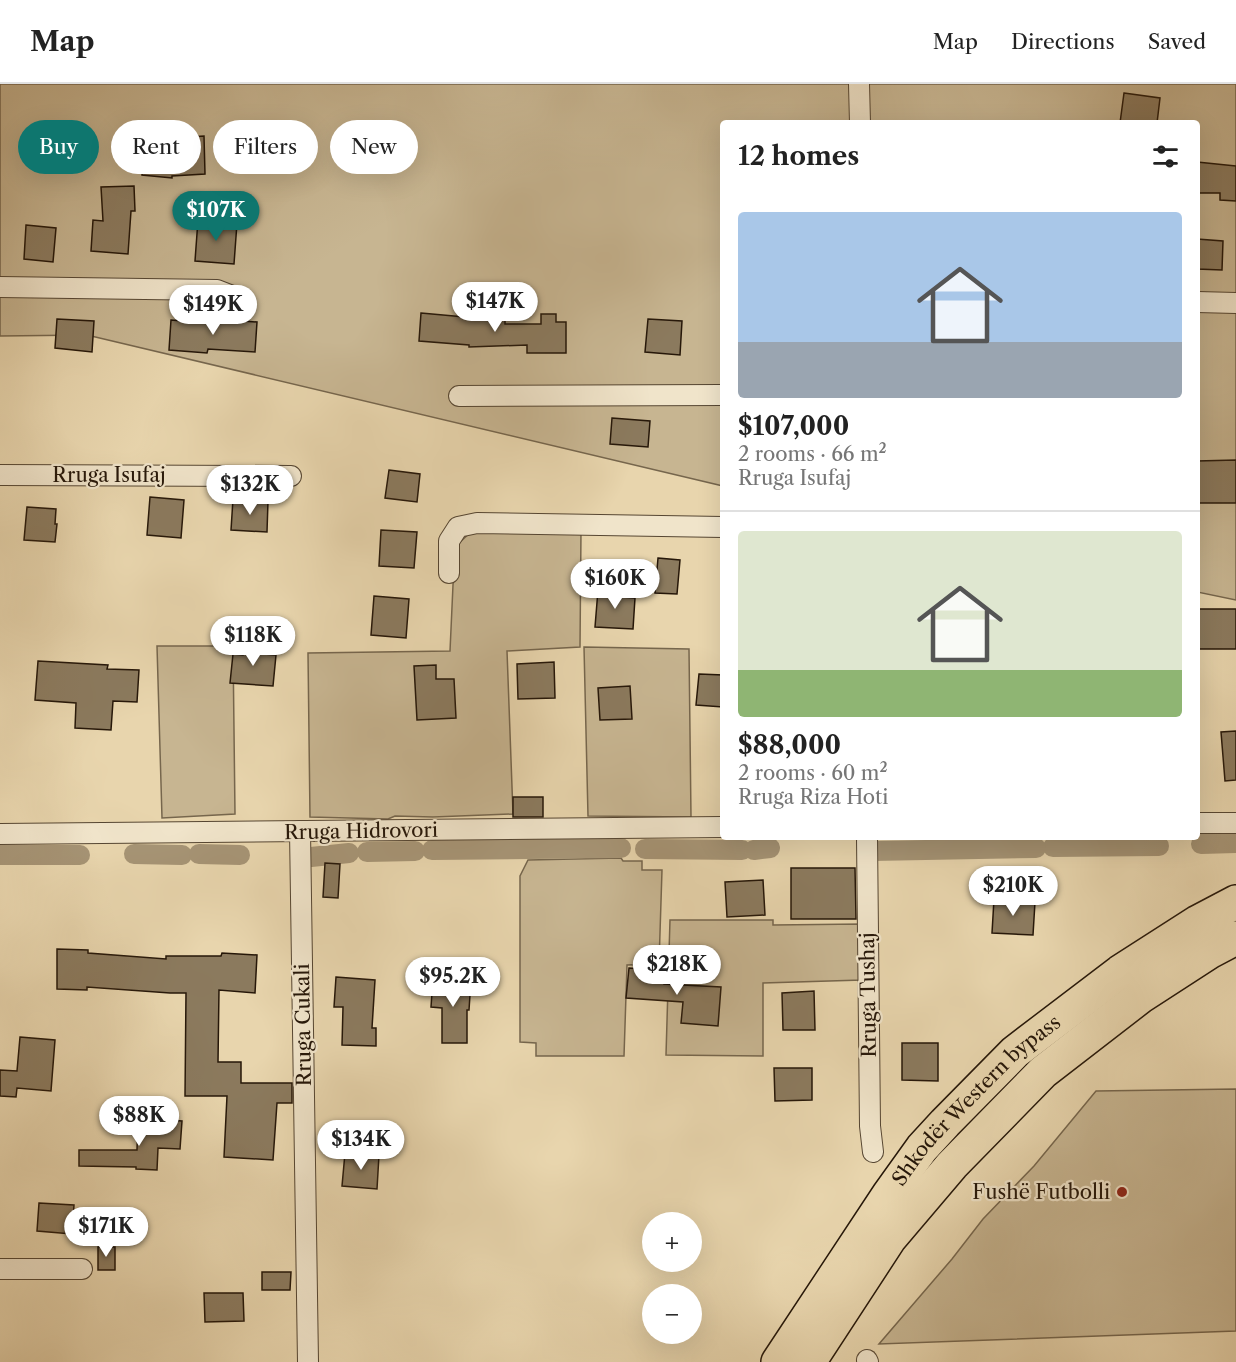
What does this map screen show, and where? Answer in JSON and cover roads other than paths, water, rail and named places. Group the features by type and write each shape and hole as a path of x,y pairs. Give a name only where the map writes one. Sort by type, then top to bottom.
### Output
{"highway":[{"name":"Shkodër Western bypass","path":"778,1362 853,1247 922,1148 1015,1052 1120,972 1198,922 1236,902"},
{"name":"Shkodër Western bypass","path":"809,1362 890,1238 951,1165 1043,1072 1140,998 1211,951 1236,938"}],"street":[{"path":"859,84 860,120"},
{"path":"0,287 217,290 234,297 237,310"},
{"path":"1200,302 1236,303"},
{"path":"459,396 720,395"},
{"name":"Rruga Isufaj","path":"0,475 291,476"},
{"path":"449,573 449,541 458,527 477,524 720,527"},
{"path":"1200,823 1236,823"},
{"name":"Rruga Hidrovori","path":"0,834 720,827"},
{"name":"Rruga Cukali","path":"300,831 308,1362"},
{"name":"Rruga Tushaj","path":"867,840 870,1126 873,1152"},
{"path":"0,1269 82,1269"}],"waterway":[{"path":"1201,844 1236,843"},
{"path":"1053,847 1159,846"},
{"path":"432,850 621,848"},
{"path":"754,850 770,848"},
{"path":"873,851 1036,848"},
{"path":"645,849 742,850"},
{"path":"367,852 415,851"},
{"path":"311,857 349,853"},
{"path":"134,854 182,855"},
{"path":"199,854 240,855"},
{"path":"0,855 80,855"}],"place":[{"name":"Fushë Futbolli","path":"1122,1192"}]}
